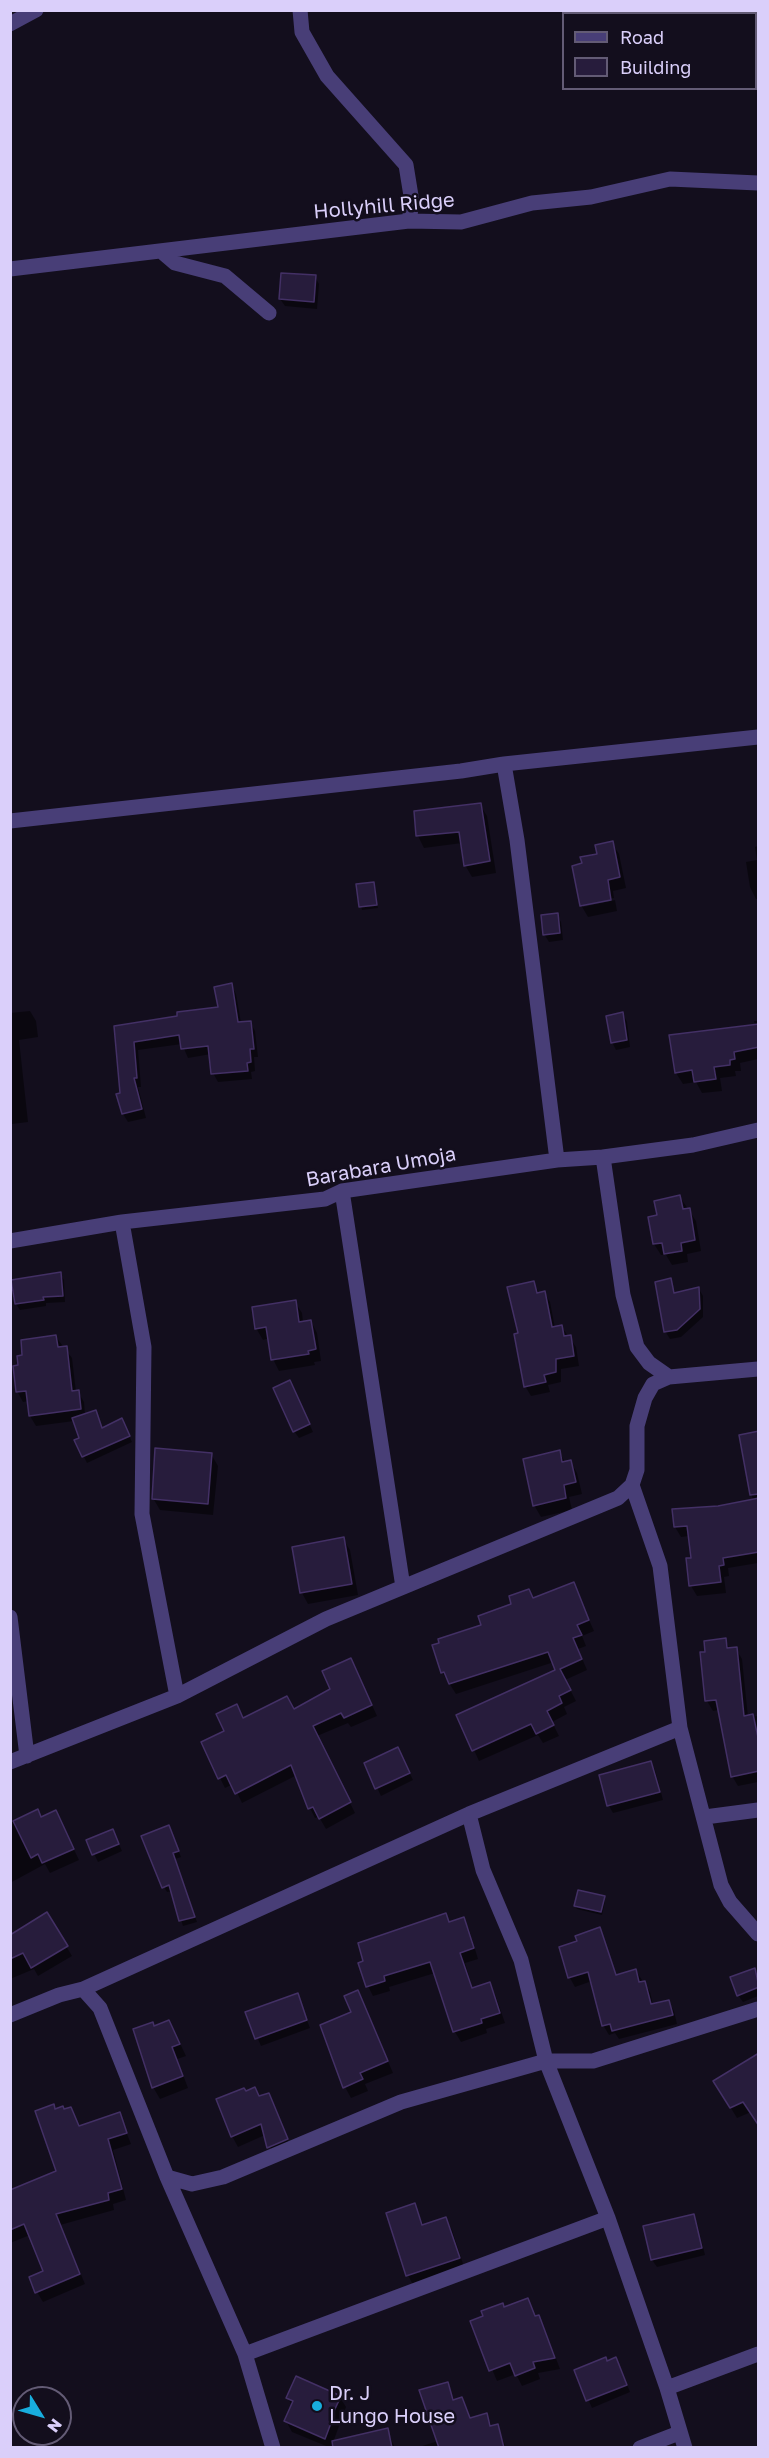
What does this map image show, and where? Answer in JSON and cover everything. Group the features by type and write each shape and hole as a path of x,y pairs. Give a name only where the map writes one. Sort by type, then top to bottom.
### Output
{"street":[{"path":"10,24 36,10"},
{"path":"298,12 302,32 327,76 406,165 412,202 409,221"},
{"name":"Hollyhill Ridge","path":"10,269 409,221 461,222 532,203 591,197 670,179 759,183"},
{"path":"162,251 175,263 225,276 269,313"},
{"path":"10,821 759,737"},
{"path":"504,764 518,840 557,1160"},
{"name":"Barabara Umoja","path":"10,1241 123,1222 325,1199 342,1191 557,1160 603,1157 693,1145 759,1130"},
{"path":"603,1157 623,1295 637,1347 649,1363 669,1377"},
{"path":"342,1191 403,1587"},
{"path":"123,1222 144,1347 142,1514 177,1696"},
{"path":"649,1363 653,1384"},
{"path":"10,1762 177,1696 326,1619 618,1498 632,1485 637,1470 637,1426 645,1398 653,1384 669,1377 759,1369"},
{"path":"632,1485 660,1566 680,1728 721,1885 730,1902 759,1934"},
{"path":"10,1617 27,1756"},
{"path":"10,2015 59,1995 83,1989 469,1814 680,1728"},
{"path":"705,1817 759,1810"},
{"path":"469,1814 483,1870 521,1960 546,2061 608,2218 667,2388 682,2440 640,2448"},
{"path":"83,1989 100,2008 167,2177 245,2354 273,2448"},
{"path":"167,2177 192,2184 223,2177 402,2102 546,2061 593,2061 759,2009"},
{"path":"245,2354 608,2218"},
{"path":"667,2388 759,2354"}],"building":[{"path":"281,273 316,275 314,302 279,299"},
{"path":"481,803 490,861 464,866 459,832 416,836 414,811"},
{"path":"613,841 620,877 608,880 611,900 580,906 572,866 582,863 580,857 597,854 595,845"},
{"path":"374,882 377,905 359,907 356,884"},
{"path":"558,913 560,933 543,935 541,915"},
{"path":"232,983 238,1022 251,1021 254,1049 250,1049 251,1062 247,1063 248,1071 211,1074 208,1046 181,1049 179,1035 134,1042 137,1078 134,1078 142,1109 122,1114 116,1094 120,1093 114,1026 177,1016 177,1012 218,1007 214,987"},
{"path":"623,1012 627,1040 611,1043 606,1016"},
{"path":"759,1024 759,1047 734,1052 735,1059 730,1060 730,1065 714,1067 716,1079 694,1082 692,1070 675,1073 669,1035"},
{"path":"680,1195 683,1209 690,1208 695,1240 681,1243 682,1251 664,1254 662,1243 653,1244 648,1217 657,1215 654,1201"},
{"path":"61,1272 63,1296 43,1297 44,1300 15,1304 11,1280"},
{"path":"671,1278 674,1293 699,1287 700,1309 677,1330 664,1332 655,1282"},
{"path":"534,1281 537,1293 545,1291 552,1327 562,1325 564,1336 571,1335 574,1356 556,1359 556,1372 544,1375 546,1382 524,1387 514,1334 518,1333 507,1287"},
{"path":"296,1300 299,1322 311,1320 316,1349 308,1351 309,1354 271,1360 266,1327 255,1329 252,1307"},
{"path":"56,1335 58,1347 67,1346 72,1391 79,1390 81,1409 29,1416 26,1391 16,1392 13,1366 18,1365 17,1356 22,1355 21,1340"},
{"path":"290,1380 310,1424 293,1432 273,1388"},
{"path":"96,1410 102,1428 122,1418 130,1436 82,1457 74,1440 79,1438 72,1418"},
{"path":"759,1431 759,1494 750,1495 739,1435"},
{"path":"155,1448 212,1453 208,1504 152,1499"},
{"path":"560,1450 562,1462 571,1460 576,1482 564,1485 566,1498 533,1506 523,1459"},
{"path":"759,1498 759,1552 723,1558 724,1565 719,1566 721,1582 689,1586 686,1558 691,1558 687,1526 674,1527 672,1509 718,1506"},
{"path":"344,1537 352,1584 300,1593 292,1547"},
{"path":"574,1582 589,1620 577,1625 582,1635 573,1638 582,1659 560,1669 571,1690 559,1696 562,1703 547,1711 554,1725 536,1734 531,1724 472,1751 456,1715 555,1670 548,1652 449,1684 444,1672 441,1673 432,1645 439,1643 438,1639 481,1625 478,1616 511,1604 509,1596 529,1589 533,1598"},
{"path":"726,1638 727,1648 737,1647 744,1716 753,1714 759,1742 759,1771 731,1777 716,1700 705,1701 700,1652 705,1652 704,1641"},
{"path":"351,1658 372,1705 344,1718 341,1713 313,1726 351,1802 319,1819 313,1807 308,1809 291,1765 235,1794 226,1775 218,1779 201,1742 224,1731 216,1714 237,1704 243,1718 287,1696 294,1709 330,1689 322,1671"},
{"path":"398,1747 410,1773 375,1789 364,1763"},
{"path":"651,1761 660,1792 607,1806 599,1775"},
{"path":"38,1809 41,1817 56,1810 74,1849 42,1863 38,1854 31,1858 13,1821"},
{"path":"169,1825 179,1851 173,1853 195,1917 179,1921 169,1885 162,1888 141,1836"},
{"path":"113,1829 119,1844 92,1855 86,1840"},
{"path":"578,1890 605,1896 601,1912 574,1906"},
{"path":"47,1912 68,1946 31,1968 23,1953 10,1959 10,1935"},
{"path":"446,1913 449,1922 464,1917 474,1948 460,1953 472,1988 490,1982 500,2013 481,2019 482,2023 453,2032 430,1962 384,1976 385,1981 366,1987 358,1963 363,1961 358,1943"},
{"path":"600,1927 616,1975 636,1969 639,1982 645,1981 651,2004 669,2000 673,2015 612,2031 610,2024 602,2026 588,1972 568,1978 559,1947 577,1941 575,1936"},
{"path":"755,1968 759,1987 737,1996 730,1977"},
{"path":"358,1990 388,2061 360,2073 363,2079 343,2088 320,2025 351,2012 344,1996"},
{"path":"298,1993 307,2020 255,2039 245,2012"},
{"path":"169,2020 180,2044 172,2047 183,2076 152,2088 133,2029 153,2022 154,2026"},
{"path":"759,2053 759,2126 743,2102 730,2108 713,2081"},
{"path":"255,2087 259,2096 269,2093 288,2139 267,2148 261,2124 231,2137 216,2099 244,2088 246,2091"},
{"path":"54,2104 55,2109 63,2106 64,2109 71,2107 79,2126 120,2112 127,2133 108,2139 122,2189 108,2193 109,2200 56,2214 80,2274 35,2293 29,2277 43,2271 24,2224 10,2230 10,2190 56,2171 35,2111"},
{"path":"415,2203 422,2225 446,2217 460,2258 406,2276 386,2213"},
{"path":"694,2214 702,2248 651,2260 643,2226"},
{"path":"528,2298 535,2316 539,2315 555,2358 533,2362 535,2368 515,2376 510,2363 489,2371 470,2321 483,2316 481,2311 503,2303 504,2307"},
{"path":"606,2357 607,2361 616,2357 627,2385 586,2401 574,2370"},
{"name":"Dr. J Lungo House","path":"296,2376 341,2396 329,2422 331,2423 325,2439 284,2421 293,2401 286,2398"},
{"path":"448,2382 453,2400 462,2397 470,2418 487,2413 490,2426 498,2424 504,2448 439,2448 419,2390"},
{"name":"Dr. J Lungo House","path":"388,2428 392,2448 333,2448 332,2441"}],"place":[{"name":"Dr. J Lungo House","path":"317,2406"}]}
